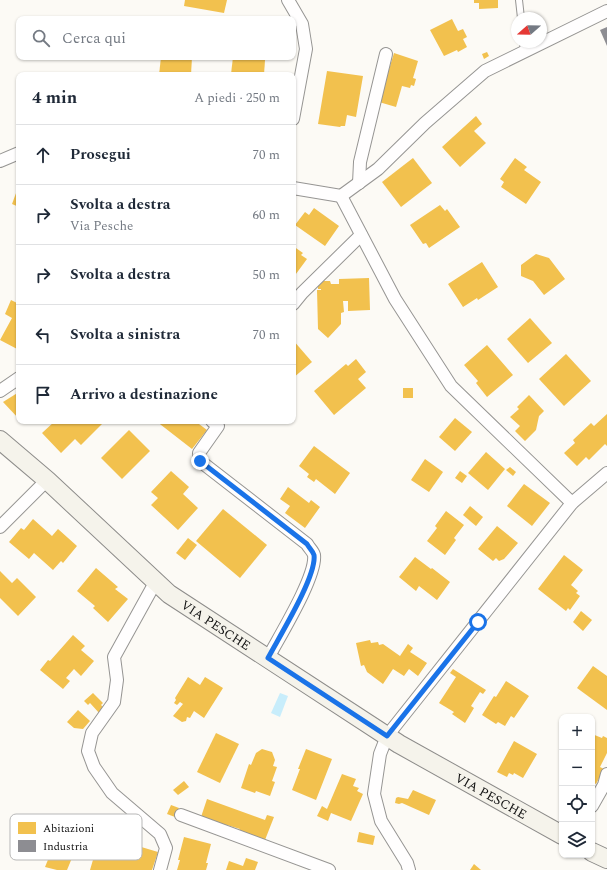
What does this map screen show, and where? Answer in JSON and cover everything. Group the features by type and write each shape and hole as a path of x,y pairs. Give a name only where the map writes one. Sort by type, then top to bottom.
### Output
{"street":[{"path":"288,0 302,24 306,49 296,102"},
{"path":"547,37 607,11"},
{"path":"296,188 341,196 378,169 425,123 485,71 521,48"},
{"path":"359,183 360,162 386,54"},
{"path":"0,161 16,154"},
{"path":"341,196 394,299 451,386 572,503"},
{"path":"296,300 361,235"},
{"path":"0,390 16,380"},
{"path":"216,424 218,426 199,453 200,461 307,544 314,554 313,566 308,584 268,658"},
{"name":"VIA PESCHE","path":"0,440 47,480 169,594 387,736 559,833"},
{"path":"409,870 407,863 381,821 374,794 380,754 387,736 572,503 607,473"},
{"path":"0,527 47,480"},
{"path":"137,814 112,793 94,767 88,751 92,733 114,702 117,680 114,657 156,581"},
{"path":"595,801 604,785 607,774"},
{"path":"181,816 329,870"},
{"path":"142,819 160,834 166,848 160,870"},
{"path":"595,853 607,859"}],"lane":[{"path":"519,0 520,12"}],"water":[{"path":"280,693 288,696 280,717 271,713"}],"building: Abitazioni":[{"path":"185,0 227,0 224,13 184,6"},
{"path":"474,0 498,0 498,8 479,9 479,3 474,3"},
{"path":"452,19 458,31 463,29 467,37 463,39 467,47 458,52 457,50 444,56 430,30"},
{"path":"487,52 489,56 484,59 482,54"},
{"path":"394,53 418,61 413,78 416,79 414,86 411,85 410,88 402,86 396,107 379,102"},
{"path":"161,60 192,60 191,72 159,72"},
{"path":"233,60 265,60 264,72 231,72"},
{"path":"327,71 363,76 356,117 347,115 345,126 340,127 318,124"},
{"path":"476,116 482,124 474,131 486,143 460,167 442,147"},
{"path":"413,158 432,183 401,207 382,182"},
{"path":"515,158 527,167 524,170 541,182 526,204 501,187 504,182 500,179"},
{"path":"16,193 16,206 12,204"},
{"path":"440,205 445,211 447,209 460,227 429,248 426,243 423,244 410,225"},
{"path":"314,208 339,226 325,246 296,226 305,212 309,215"},
{"path":"296,248 303,253 301,255 307,259 296,274"},
{"path":"536,254 549,258 565,279 544,295 533,281 521,276 521,265"},
{"path":"482,262 498,287 478,300 477,298 463,307 448,284"},
{"path":"369,278 370,310 348,311 348,301 343,301 344,312 341,313 341,324 328,338 318,329 317,290 321,289 318,289 318,281 330,281 331,284 339,284 339,279"},
{"path":"11,300 16,302 16,348 0,340 12,318 5,314"},
{"path":"530,318 552,343 528,363 507,339"},
{"path":"296,343 312,362 296,375"},
{"path":"487,345 513,375 487,397 476,383 478,381 464,365"},
{"path":"566,354 591,381 564,406 539,379"},
{"path":"356,359 366,372 358,379 366,388 334,415 314,391 346,364 348,366"},
{"path":"403,388 413,388 413,398 403,398"},
{"path":"16,394 16,416 3,402"},
{"path":"529,395 544,411 539,416 536,430 525,441 515,431 520,426 510,417 519,409 517,407"},
{"path":"607,414 607,446 605,444 589,460 586,457 577,466 564,453 575,443 573,440 591,423 594,426"},
{"path":"455,418 472,432 455,451 439,437"},
{"path":"52,424 102,424 81,445 75,439 61,453 42,433"},
{"path":"160,424 199,424 207,430 192,449"},
{"path":"129,430 150,451 122,479 101,458"},
{"path":"314,446 350,473 335,494 316,479 314,482 307,477 309,474 299,466"},
{"path":"486,452 505,469 488,490 468,473"},
{"path":"425,459 443,472 429,492 411,480"},
{"path":"510,467 516,472 513,476 506,470"},
{"path":"171,471 189,487 183,494 198,508 178,530 151,505 158,498 151,492"},
{"path":"460,471 467,476 462,483 455,478"},
{"path":"524,484 550,503 532,526 507,506"},
{"path":"288,487 309,503 311,500 320,507 305,528 285,513 290,506 280,499"},
{"path":"470,506 483,517 476,526 463,515"},
{"path":"223,509 267,545 240,578 196,541"},
{"path":"446,511 464,525 454,538 456,540 445,555 427,541 437,528 435,526"},
{"path":"33,519 52,536 58,529 77,546 63,563 61,561 53,570 34,553 29,559 9,542 21,528 24,530"},
{"path":"497,526 518,543 504,559 499,561 496,558 493,561 478,549"},
{"path":"188,538 197,545 185,560 176,553"},
{"path":"564,555 583,570 571,585 578,591 576,593 580,596 570,610 568,608 566,611 538,589"},
{"path":"415,557 450,582 437,600 419,586 416,591 399,577"},
{"path":"96,568 118,587 115,589 128,599 108,622 93,608 95,606 77,591"},
{"path":"0,571 12,583 17,578 36,597 18,616 0,598"},
{"path":"581,611 592,620 583,631 573,622"},
{"path":"73,635 85,646 81,650 94,661 81,676 74,669 66,678 70,681 63,689 40,670"},
{"path":"370,640 371,643 378,642 379,645 383,644 400,656 408,644 413,648 410,652 427,663 418,676 409,669 404,676 393,669 383,684 367,672 364,665 361,666 356,643"},
{"path":"593,666 607,676 607,710 577,688"},
{"path":"453,669 486,690 483,694 480,692 471,706 474,708 465,723 452,714 454,712 439,703 456,677 450,673"},
{"path":"188,677 200,685 205,677 223,688 204,718 194,711 190,718 187,717 186,721 182,722 173,716 183,704 180,702 177,705 174,703 176,700 175,698"},
{"path":"506,681 529,696 514,718 511,716 505,726 498,722 496,724 482,715"},
{"path":"93,693 103,703 101,705 105,709 100,714 90,703 88,705 84,701"},
{"path":"78,710 90,721 83,729 74,728 67,722"},
{"path":"216,733 239,744 220,783 197,772"},
{"path":"595,735 607,738 607,753 600,767 604,769 596,784"},
{"path":"514,741 537,754 523,778 514,773 513,775 509,773 507,777 497,772"},
{"path":"262,749 272,752 275,760 273,766 277,767 272,781 275,782 270,796 241,788 249,764 251,765 256,753"},
{"path":"306,749 332,759 316,800 292,790"},
{"path":"342,774 356,779 353,786 359,788 357,791 363,794 351,821 331,813 328,821 317,816 322,806 327,809"},
{"path":"184,781 189,787 178,795 173,790"},
{"path":"413,790 436,800 429,815 402,803 395,803 396,798 398,797 408,799"},
{"path":"207,799 265,820 267,815 274,817 265,840 238,831 240,829 227,825 227,827 201,817"},
{"path":"171,805 179,808 175,817 167,814"},
{"path":"359,832 375,836 373,845 357,842"},
{"path":"184,837 211,844 206,863 208,863 206,870 177,870"},
{"path":"142,847 158,852 152,870 90,870 93,860 142,860"},
{"path":"246,858 258,862 255,870 226,870 229,861 243,866"},
{"path":"48,860 71,860 67,870 57,870 45,867"},
{"path":"474,864 481,870 470,870"}],"building: Industria":[{"path":"607,27 607,46 600,30"}],"route":[{"path":"200,461 307,544 314,554 313,566 308,584 268,658 387,736 478,622"}]}
